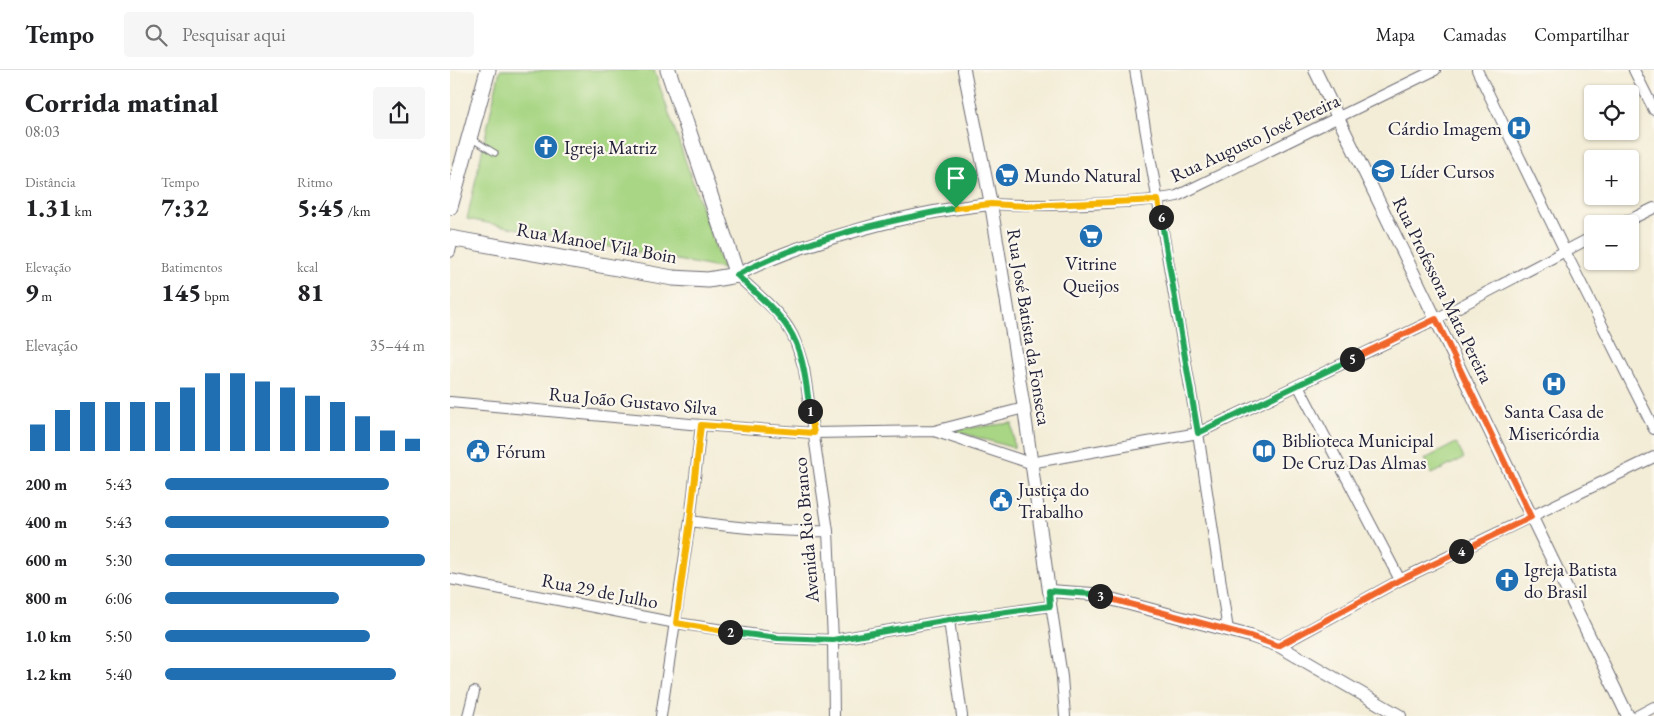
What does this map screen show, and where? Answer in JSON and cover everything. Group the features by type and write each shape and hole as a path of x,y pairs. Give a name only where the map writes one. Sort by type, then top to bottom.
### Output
{"main road":[{"path":"450,207 488,70"},
{"path":"668,70 737,275"},
{"name":"Rua Manoel Vila Boin","path":"451,243 673,278 708,280 737,275"}],"street":[{"name":"Rua José Batista da Fonseca","path":"964,70 991,204 1024,408 1049,591"},
{"path":"1135,70 1198,433 1228,630"},
{"name":"Rua Professora Mata Pereira","path":"1315,70 1628,716"},
{"name":"Rua Augusto José Pereira","path":"991,204 1026,206 1158,200 1177,196 1435,70"},
{"path":"1478,70 1565,251 1654,429"},
{"path":"1634,70 1654,110"},
{"path":"737,275 787,251 875,225 956,208 991,204"},
{"path":"1639,215 1654,208"},
{"path":"934,431 1030,463 1198,433 1436,319 1584,241"},
{"name":"Avenida Rio Branco","path":"737,275 789,329 804,369 828,531 834,716"},
{"path":"1298,385 1400,580"},
{"name":"Rua João Gustavo Silva","path":"450,402 701,425 814,433 934,431"},
{"path":"934,431 1024,408"},
{"path":"661,716 676,623 701,425"},
{"path":"1278,646 1400,580 1654,457"},
{"path":"690,521 743,529 796,532 828,531"},
{"name":"Rua 29 de Julho","path":"450,579 676,623 768,638 833,640 949,620 1050,606"},
{"path":"1065,716 1062,677 1049,591 1092,594 1228,630 1278,646 1400,716"},
{"path":"949,620 962,716"},
{"path":"468,716 474,692"},
{"path":"1637,716 1654,707"}],"lane":[{"path":"469,137 495,153"}],"green space":[{"path":"500,70 654,70 723,269 467,219"},
{"path":"1012,423 1014,448 952,430"},
{"path":"1456,443 1464,458 1432,474 1425,459"}],"place":[{"name":"Cárdio Imagem","path":"1519,128"},
{"name":"Igreja Matriz","path":"546,147"},
{"name":"Líder Cursos","path":"1383,171"},
{"name":"Mundo Natural","path":"1007,175"},
{"name":"Vitrine Queijos","path":"1091,236"},
{"name":"Santa Casa de Misericórdia","path":"1554,384"},
{"name":"Fórum","path":"478,451"},
{"name":"Biblioteca Municipal De Cruz Das Almas","path":"1264,451"},
{"name":"Justiça do Trabalho","path":"1001,500"},
{"name":"Igreja Batista do Brasil","path":"1507,580"}],"route":[{"path":"1158,200 1198,433 1436,319 1531,517 1400,580 1278,646 1250,636 1092,594 1049,591 1050,606 949,620 833,640 750,635 676,623 701,425 814,433 804,369 789,329 737,275 756,264 787,251 875,225 956,208 991,204 1026,206 1074,205 1158,200"}]}
